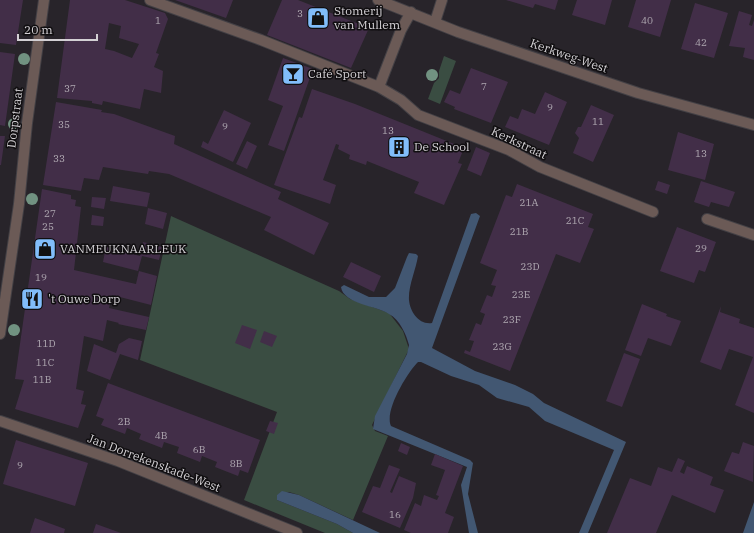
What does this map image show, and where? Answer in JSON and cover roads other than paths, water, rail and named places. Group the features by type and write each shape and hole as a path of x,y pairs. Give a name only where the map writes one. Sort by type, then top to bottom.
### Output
{"street":[{"name":"Dorpstraat","path":"0,334 19,204 27,123 44,0"},
{"name":"Kerkstraat","path":"150,0 261,40 379,87 400,100 418,116 509,150 540,167 653,212"},
{"name":"Kerkweg-West","path":"378,0 458,32 638,93 754,125"},
{"path":"434,22 442,0"},
{"path":"379,87 401,30 411,12"},
{"path":"707,219 754,235"},
{"name":"Jan Dorrekenskade-West","path":"0,421 118,462 297,533"}],"water":[{"path":"476,213 480,216 432,348 475,371 515,385 533,394 544,403 626,442 588,533 579,533 614,450 545,421 529,407 497,398 479,385 451,376 421,362 418,362 413,367 398,392 391,411 391,426 470,460 473,463 468,494 478,533 469,533 461,485 467,467 373,429 375,416 407,354 409,345 402,328 393,317 384,311 354,301 343,293 341,287 344,285 369,297 386,297 395,288 409,253 416,254 418,256 409,295 410,305 413,313 419,320 432,323 471,214"},
{"path":"282,491 299,495 380,533 353,533 337,524 277,500 277,495"},
{"path":"754,502 754,533 743,533"}],"place":[{"name":"Stomerij van Mullem","path":"318,18"},
{"name":"Café Sport","path":"293,74"},
{"name":"De School","path":"399,147"},
{"name":"VANMEUKNAARLEUK","path":"45,249"},
{"name":"'t Ouwe Dorp","path":"32,299"}]}
